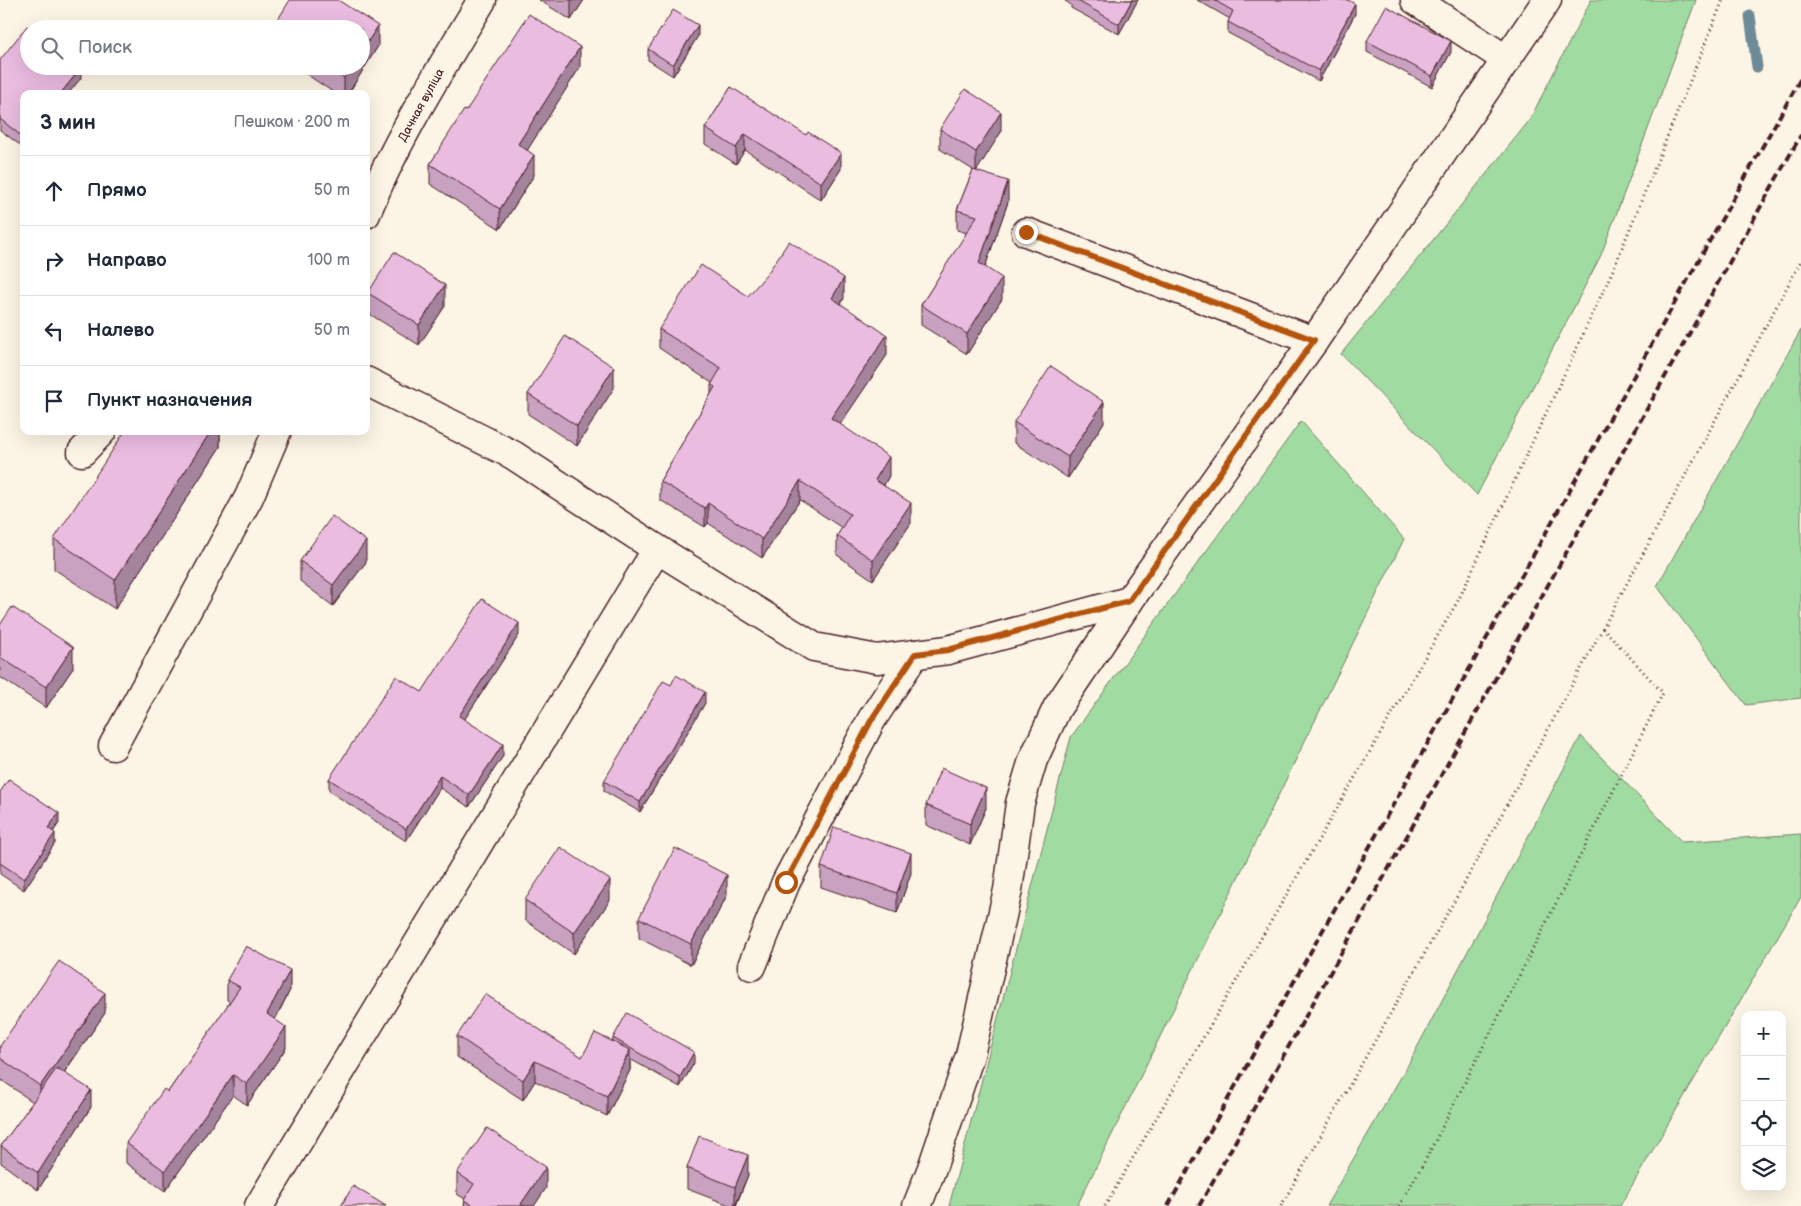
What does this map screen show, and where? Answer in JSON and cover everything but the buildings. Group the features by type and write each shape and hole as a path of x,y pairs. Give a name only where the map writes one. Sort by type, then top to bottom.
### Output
{"street":[{"name":"Дачная вуліца","path":"370,205 405,134 482,0"},
{"path":"1415,0 1507,60"},
{"path":"916,1206 932,1168 970,1055 1008,890 1020,804 1033,760 1058,708 1129,601 1314,340 1547,0"},
{"path":"1026,232 1314,340"},
{"path":"370,383 513,454 658,549 814,647 877,659 948,650 1129,601"},
{"path":"82,452 98,435"},
{"path":"113,746 249,497 275,435"},
{"path":"259,1206 658,549"},
{"path":"752,966 786,882 872,719 915,654"}],"path":[{"path":"1105,1206 1460,599 1613,270 1723,0"},
{"path":"1281,1206 1459,894 1801,261"},
{"path":"1399,1206 1427,1157 1663,693 1603,628"}],"green space":[{"path":"1591,0 1696,0 1601,255 1477,495 1341,354 1529,121"},
{"path":"1801,330 1801,698 1746,705 1657,586"},
{"path":"1301,421 1404,539 1077,1206 949,1206 1071,737"},
{"path":"1581,736 1682,842 1801,834 1801,897 1620,1206 1326,1206 1408,1065"}],"waterway":[{"path":"1750,16 1757,67"}],"railway":[{"path":"1168,1206 1801,78"},
{"path":"1199,1206 1801,135"}],"route":[{"path":"786,882 872,719 915,654 948,650 1050,624 1129,601 1314,340 1026,232"}]}
